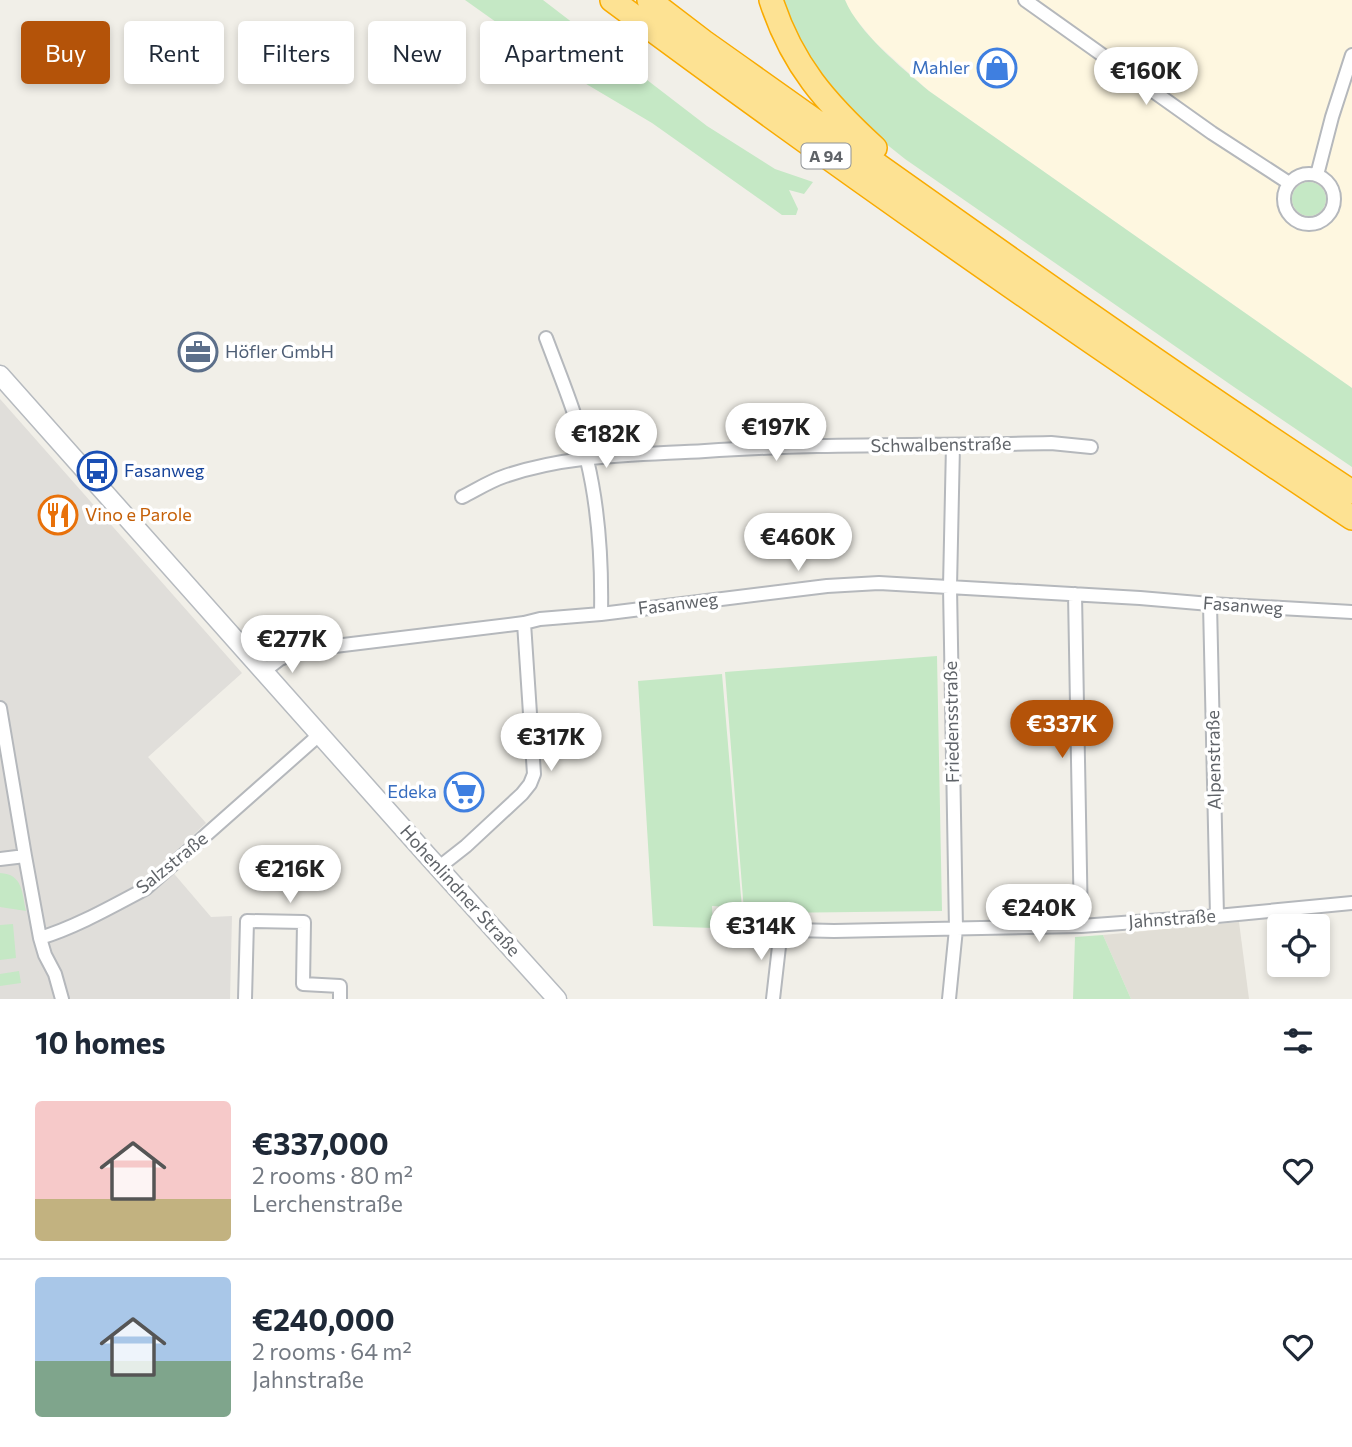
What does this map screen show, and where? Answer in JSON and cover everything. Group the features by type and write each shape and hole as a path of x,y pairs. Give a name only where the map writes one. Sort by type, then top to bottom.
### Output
{"highway":[{"name":"A 94","path":"612,0 1043,310 1352,518"},
{"name":"A 94","path":"649,0 906,186 1352,492"},
{"path":"771,0 783,34 806,74 879,152 906,186"}],"street":[{"path":"1025,0 1202,126 1289,183"},
{"path":"1317,175 1352,55"},
{"path":"1301,175 1324,178 1334,198 1330,212 1311,224 1295,219 1285,207 1285,191 1289,183 1301,175"},
{"path":"546,338 587,459 599,538 601,614"},
{"name":"Hohenlindner Straße","path":"0,375 438,869 557,999"},
{"name":"Schwalbenstraße","path":"462,497 504,477 569,460 768,447 1051,443 1091,447"},
{"name":"Friedensstraße","path":"950,999 957,929 950,587 953,445"},
{"name":"Fasanweg","path":"263,672 279,659 302,650 540,619 828,586 879,583 1352,612"},
{"path":"1076,594 1081,926"},
{"name":"Alpenstraße","path":"1210,604 1217,916"},
{"path":"438,869 522,794 534,774 524,623"},
{"path":"0,708 40,938 62,999"},
{"name":"Salzstraße","path":"40,938 114,906 145,889 319,735"},
{"path":"0,859 24,856"},
{"name":"Jahnstraße","path":"729,922 753,929 834,931 1081,926 1352,904"},
{"path":"245,999 247,921 304,922 303,984 340,986 340,999"},
{"path":"773,999 781,929"}],"shaded area":[{"path":"845,0 1352,0 1352,388 929,91 875,42 850,12"},
{"path":"0,399 242,673 148,757 206,823 164,862 211,917 232,916 230,999 0,999"},
{"path":"1239,922 1249,999 1131,999 1103,935"}],"green space":[{"path":"465,0 543,0 570,21 494,21"},
{"path":"780,0 845,0 870,37 929,91 1352,388 1352,467 905,159 865,127 809,65"},
{"path":"648,81 707,126 775,169 813,182 804,194 789,190 798,209 796,215 782,215 652,123 586,84 648,84"},
{"path":"1309,182 1321,187 1326,199 1321,211 1309,216 1297,211 1292,199 1297,187"},
{"path":"937,656 942,911 744,911 725,672"},
{"path":"722,674 742,908 712,906 713,928 653,926 638,681"},
{"path":"0,873 8,874 17,881 26,911 0,907"},
{"path":"13,924 16,958 0,960 0,925"},
{"path":"1103,935 1131,999 1073,999 1075,937"},
{"path":"19,971 21,983 0,986 0,974"}],"place":[{"name":"Mahler","path":"997,68"},
{"name":"Höfler GmbH","path":"198,352"},
{"name":"Fasanweg","path":"97,471"},
{"name":"Vino e Parole","path":"58,515"},
{"name":"Edeka","path":"464,792"}]}
